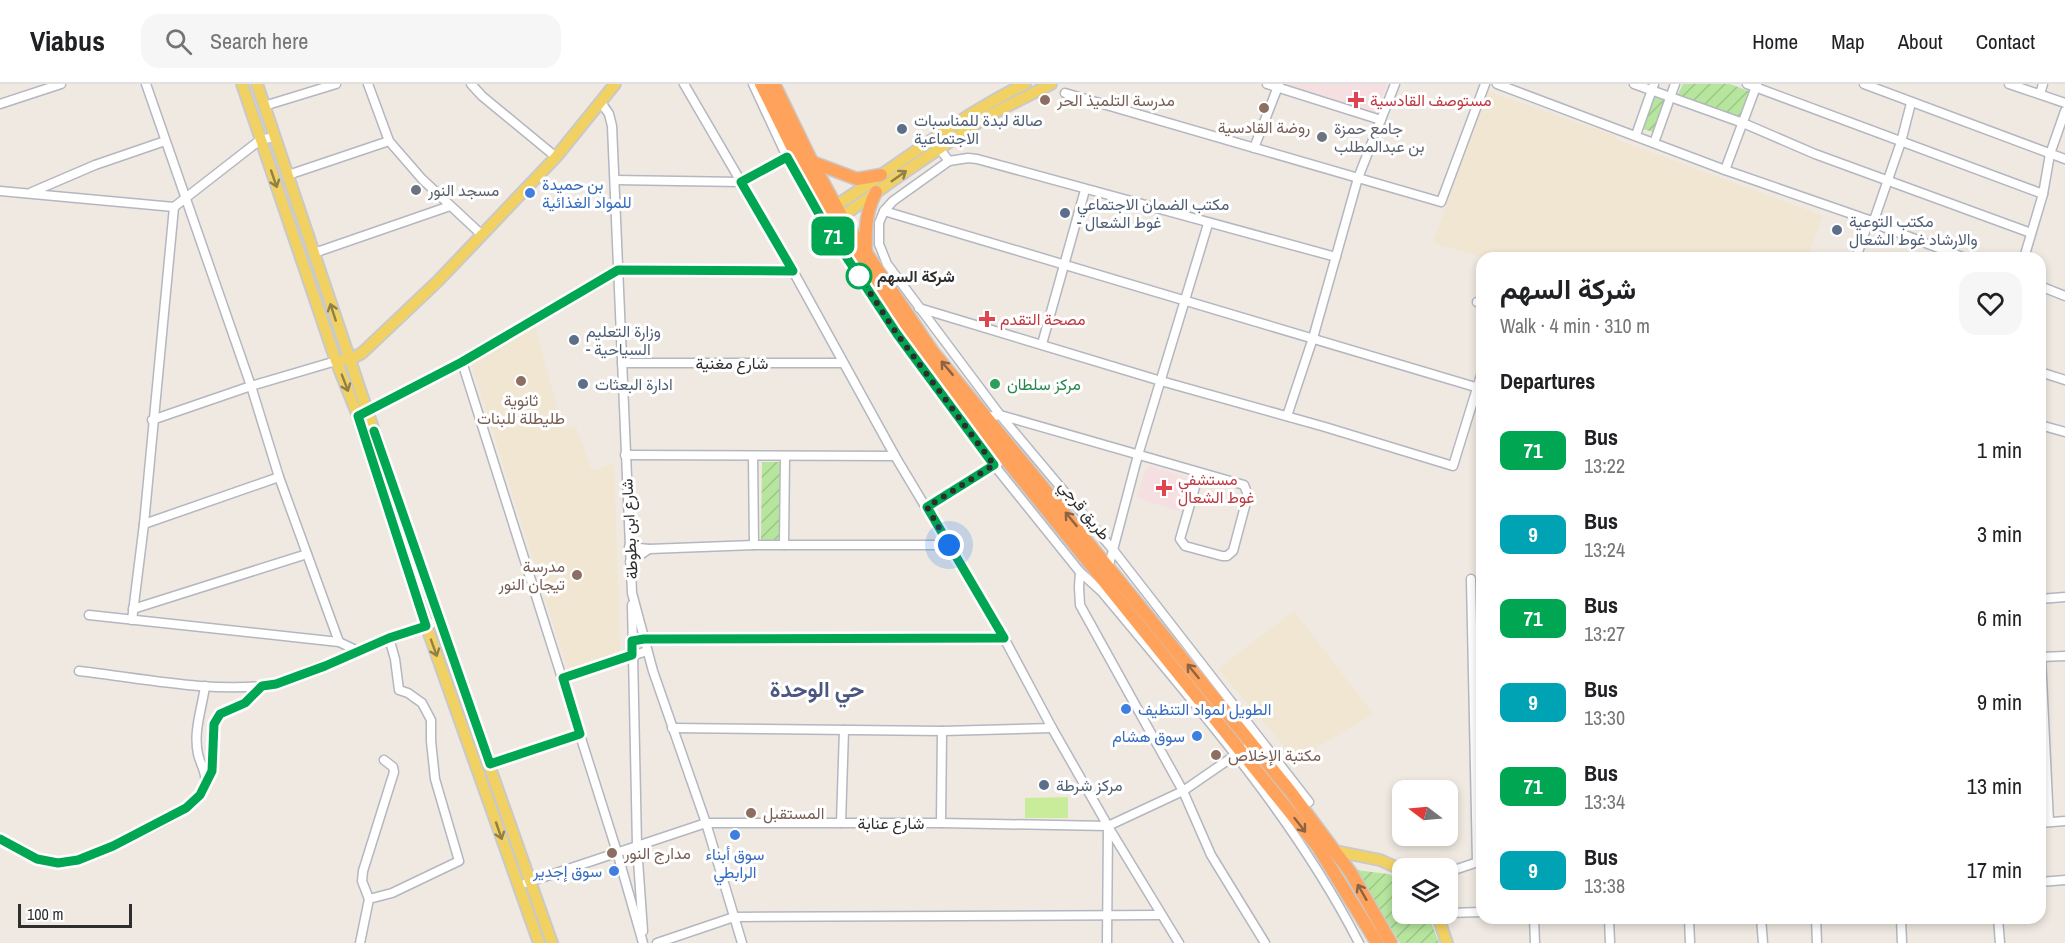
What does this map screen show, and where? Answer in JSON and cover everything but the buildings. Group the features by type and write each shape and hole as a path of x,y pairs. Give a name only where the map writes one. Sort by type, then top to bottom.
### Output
{"highway":[{"name":"طريق قرجي","path":"761,84 804,173 866,252 929,356 987,417 1109,565 1243,750 1318,847 1377,943"},
{"name":"طريق قرجي","path":"774,84 835,214 999,462 1243,750 1335,851 1351,873 1391,943"},
{"path":"812,162 857,179 881,175"},
{"path":"866,252 866,220 876,192"}],"main road":[{"path":"242,84 336,361 362,413 490,764 552,943"},
{"path":"257,84 349,360 362,413 426,626 539,943"},
{"path":"336,361 349,360 371,345 438,281 556,157 615,84"},
{"path":"835,214 876,192 974,112 1025,84"},
{"path":"835,214 881,175 935,144 1051,84"},
{"path":"1335,851 1380,860 1392,865"},
{"path":"1440,924 1446,943"}],"street":[{"path":"0,104 61,84"},
{"path":"146,84 251,386 279,477 339,642"},
{"path":"264,106 336,84"},
{"path":"368,84 389,141 422,179 482,235"},
{"path":"471,84 482,96 556,157"},
{"path":"684,84 793,271 895,456 1004,638 1108,826 1179,943"},
{"path":"753,84 787,157 824,223 897,334 999,462 1080,572 1102,592 1243,750 1341,907 1359,943"},
{"path":"1267,84 1381,120"},
{"path":"1287,416 1313,338 1358,178 1395,84"},
{"path":"1065,93 1441,202 1485,84"},
{"path":"1497,84 1522,88 1725,170 1871,221 1950,252"},
{"path":"1634,84 1652,87 1670,98 1743,123 1815,154 2031,233"},
{"path":"1654,142 1675,84"},
{"path":"1747,84 2043,195"},
{"path":"1864,84 2065,159"},
{"path":"2008,84 2065,103"},
{"path":"2040,94 2043,84"},
{"path":"1254,148 1278,86"},
{"path":"1725,170 1757,86"},
{"path":"1636,135 1652,87"},
{"name":"شارع ابن بطوطة","path":"600,101 609,114 612,126 632,592 647,651 706,823 742,943"},
{"path":"1858,252 1888,179 1911,103"},
{"path":"2026,252 2043,195 2050,154 2065,111"},
{"path":"0,190 174,207 260,140 274,137"},
{"path":"31,192 95,165 165,141"},
{"path":"288,175 389,141"},
{"path":"935,144 949,161"},
{"path":"615,180 741,182 787,157"},
{"path":"1309,802 1114,551 1000,415 919,308 887,264 879,244 879,223 884,211 893,201 949,161 968,158 1336,257"},
{"path":"1042,344 1085,190"},
{"path":"314,253 450,206"},
{"path":"132,620 144,524 152,420 174,207"},
{"path":"884,211 1476,388"},
{"path":"1109,565 1138,455 1208,224"},
{"path":"362,413 462,362 618,270 793,271"},
{"path":"2046,288 2065,296"},
{"path":"919,308 1453,466 1476,400"},
{"path":"152,420 251,386 336,361"},
{"path":"462,362 563,678 643,943"},
{"name":"شارع مغنية","path":"622,363 843,363"},
{"path":"2046,374 2065,380"},
{"path":"987,417 1000,415 1244,485 1248,495 1233,551 1227,556 1185,546 1180,539 1199,473"},
{"path":"2046,427 2065,432"},
{"path":"625,455 895,456"},
{"path":"753,456 754,545"},
{"path":"784,545 785,456"},
{"path":"927,507 999,462"},
{"path":"144,524 279,477"},
{"path":"629,547 649,549 754,545 949,545"},
{"path":"630,562 649,549"},
{"path":"133,609 307,554"},
{"path":"1080,572 1080,605 1183,791 1211,855 1265,943"},
{"path":"1471,579 1476,736"},
{"path":"632,592 637,846 643,943"},
{"path":"2046,599 2065,597"},
{"path":"89,615 339,642 358,651"},
{"path":"78,671 205,686 243,688 262,686 276,684 389,638 438,621"},
{"path":"369,899 392,893 459,861 435,779 431,720 422,703 408,693 399,690 395,659 389,638"},
{"path":"632,641 644,639 1004,638"},
{"path":"563,678 647,651"},
{"path":"2046,657 2065,656"},
{"path":"205,686 196,736 199,759 206,780"},
{"path":"0,839 44,861 72,862 113,846 186,808 200,795 212,771 214,724 217,717 245,703 262,686"},
{"path":"672,728 942,731 1052,728"},
{"path":"842,823 844,730"},
{"path":"941,823 942,731"},
{"path":"490,764 580,734"},
{"name":"شارع عنابة","path":"517,885 706,823 1108,826 1183,791 1243,750"},
{"path":"360,943 369,899 362,881 363,872 394,772 393,767 384,760"},
{"path":"2046,822 2065,821"},
{"path":"1107,943 1108,826"},
{"path":"1458,869 1476,863"},
{"path":"2046,882 2065,880"},
{"path":"1458,913 1476,912"},
{"path":"657,943 734,918 1161,915"},
{"path":"1534,924 1535,943"},
{"path":"1609,924 1611,943"},
{"path":"1689,924 1690,943"},
{"path":"1761,924 1763,943"},
{"path":"1816,924 1817,943"},
{"path":"1901,924 1902,943"},
{"path":"1998,924 2000,943"}],"shaded area":[{"name":"مستوصف القادسية","path":"1286,84 1387,84 1374,116"},
{"path":"1487,91 1616,136 1615,139 1823,216 1809,252 1476,252 1476,255 1433,243"},
{"path":"533,319 563,429 576,427 592,471 614,463 620,651 568,671 471,362"},
{"name":"مستشفي غوط الشعال","path":"1150,466 1192,479 1182,512 1137,498 1145,471"},
{"path":"1294,611 1373,714 1296,760 1218,669"}],"green space":[{"path":"1683,84 1730,84 1751,92 1742,120 1677,96"},
{"path":"1654,97 1666,101 1656,133 1643,129"},
{"path":"762,462 781,462 779,542 761,542"},
{"path":"1068,797 1068,818 1025,818 1025,798"},
{"path":"1356,870 1392,875 1392,924 1432,924 1439,943 1400,943"}],"bus line":[{"name":"71","path":"0,839 37,859 51,863 72,862 113,846 186,808 196,800 212,771 214,724 220,714 245,703 262,686 276,684 325,666 389,638 426,626 358,416 462,362 618,270 793,271 741,182 787,157 824,223 897,334 994,465 927,507 1004,638 644,639 632,641 632,655 563,678 580,734 490,764 438,621 374,431"}],"place":[{"name":"مدرسة التلميذ الحر","path":"1045,100"},
{"name":"مستوصف القادسية","path":"1356,100"},
{"name":"روضة القادسية","path":"1264,108"},
{"name":"صالة لبدة للمناسبات الاجتماعية","path":"902,129"},
{"name":"جامع حمزة بن عبدالمطلب","path":"1322,137"},
{"name":"مسجد النور","path":"416,190"},
{"name":"بن حميدة للمواد الغذائية","path":"530,193"},
{"name":"مكتب الضمان الاجتماعي - غوط الشعال","path":"1065,213"},
{"name":"مكتب التوعية والارشاد غوط الشعال","path":"1837,230"},
{"name":"شركة السهم","path":"859,276"},
{"name":"مصحة التقدم","path":"987,319"},
{"name":"وزارة التعليم - السياحية","path":"574,340"},
{"name":"ثانوية طليطلة للبنات","path":"521,381"},
{"name":"ادارة البعثات","path":"583,384"},
{"name":"مركز سلطان","path":"995,384"},
{"name":"مستشفي غوط الشعال","path":"1164,488"},
{"name":"مدرسة تيجان النور","path":"577,575"},
{"name":"الطويل لمواد التنظيف","path":"1126,709"},
{"name":"سوق هشام","path":"1197,736"},
{"name":"مكتبة الإخلاص","path":"1216,755"},
{"name":"مركز شرطة","path":"1044,785"},
{"name":"المستقبل","path":"751,813"},
{"name":"سوق أبناء الرابطي","path":"735,835"},
{"name":"مدارج النور","path":"612,853"},
{"name":"سوق إجدير","path":"614,871"}],"district":[{"name":"حي الوحدة","path":"817,689"}],"route":[{"path":"859,276 897,334 994,465 927,507 949,545"}]}
